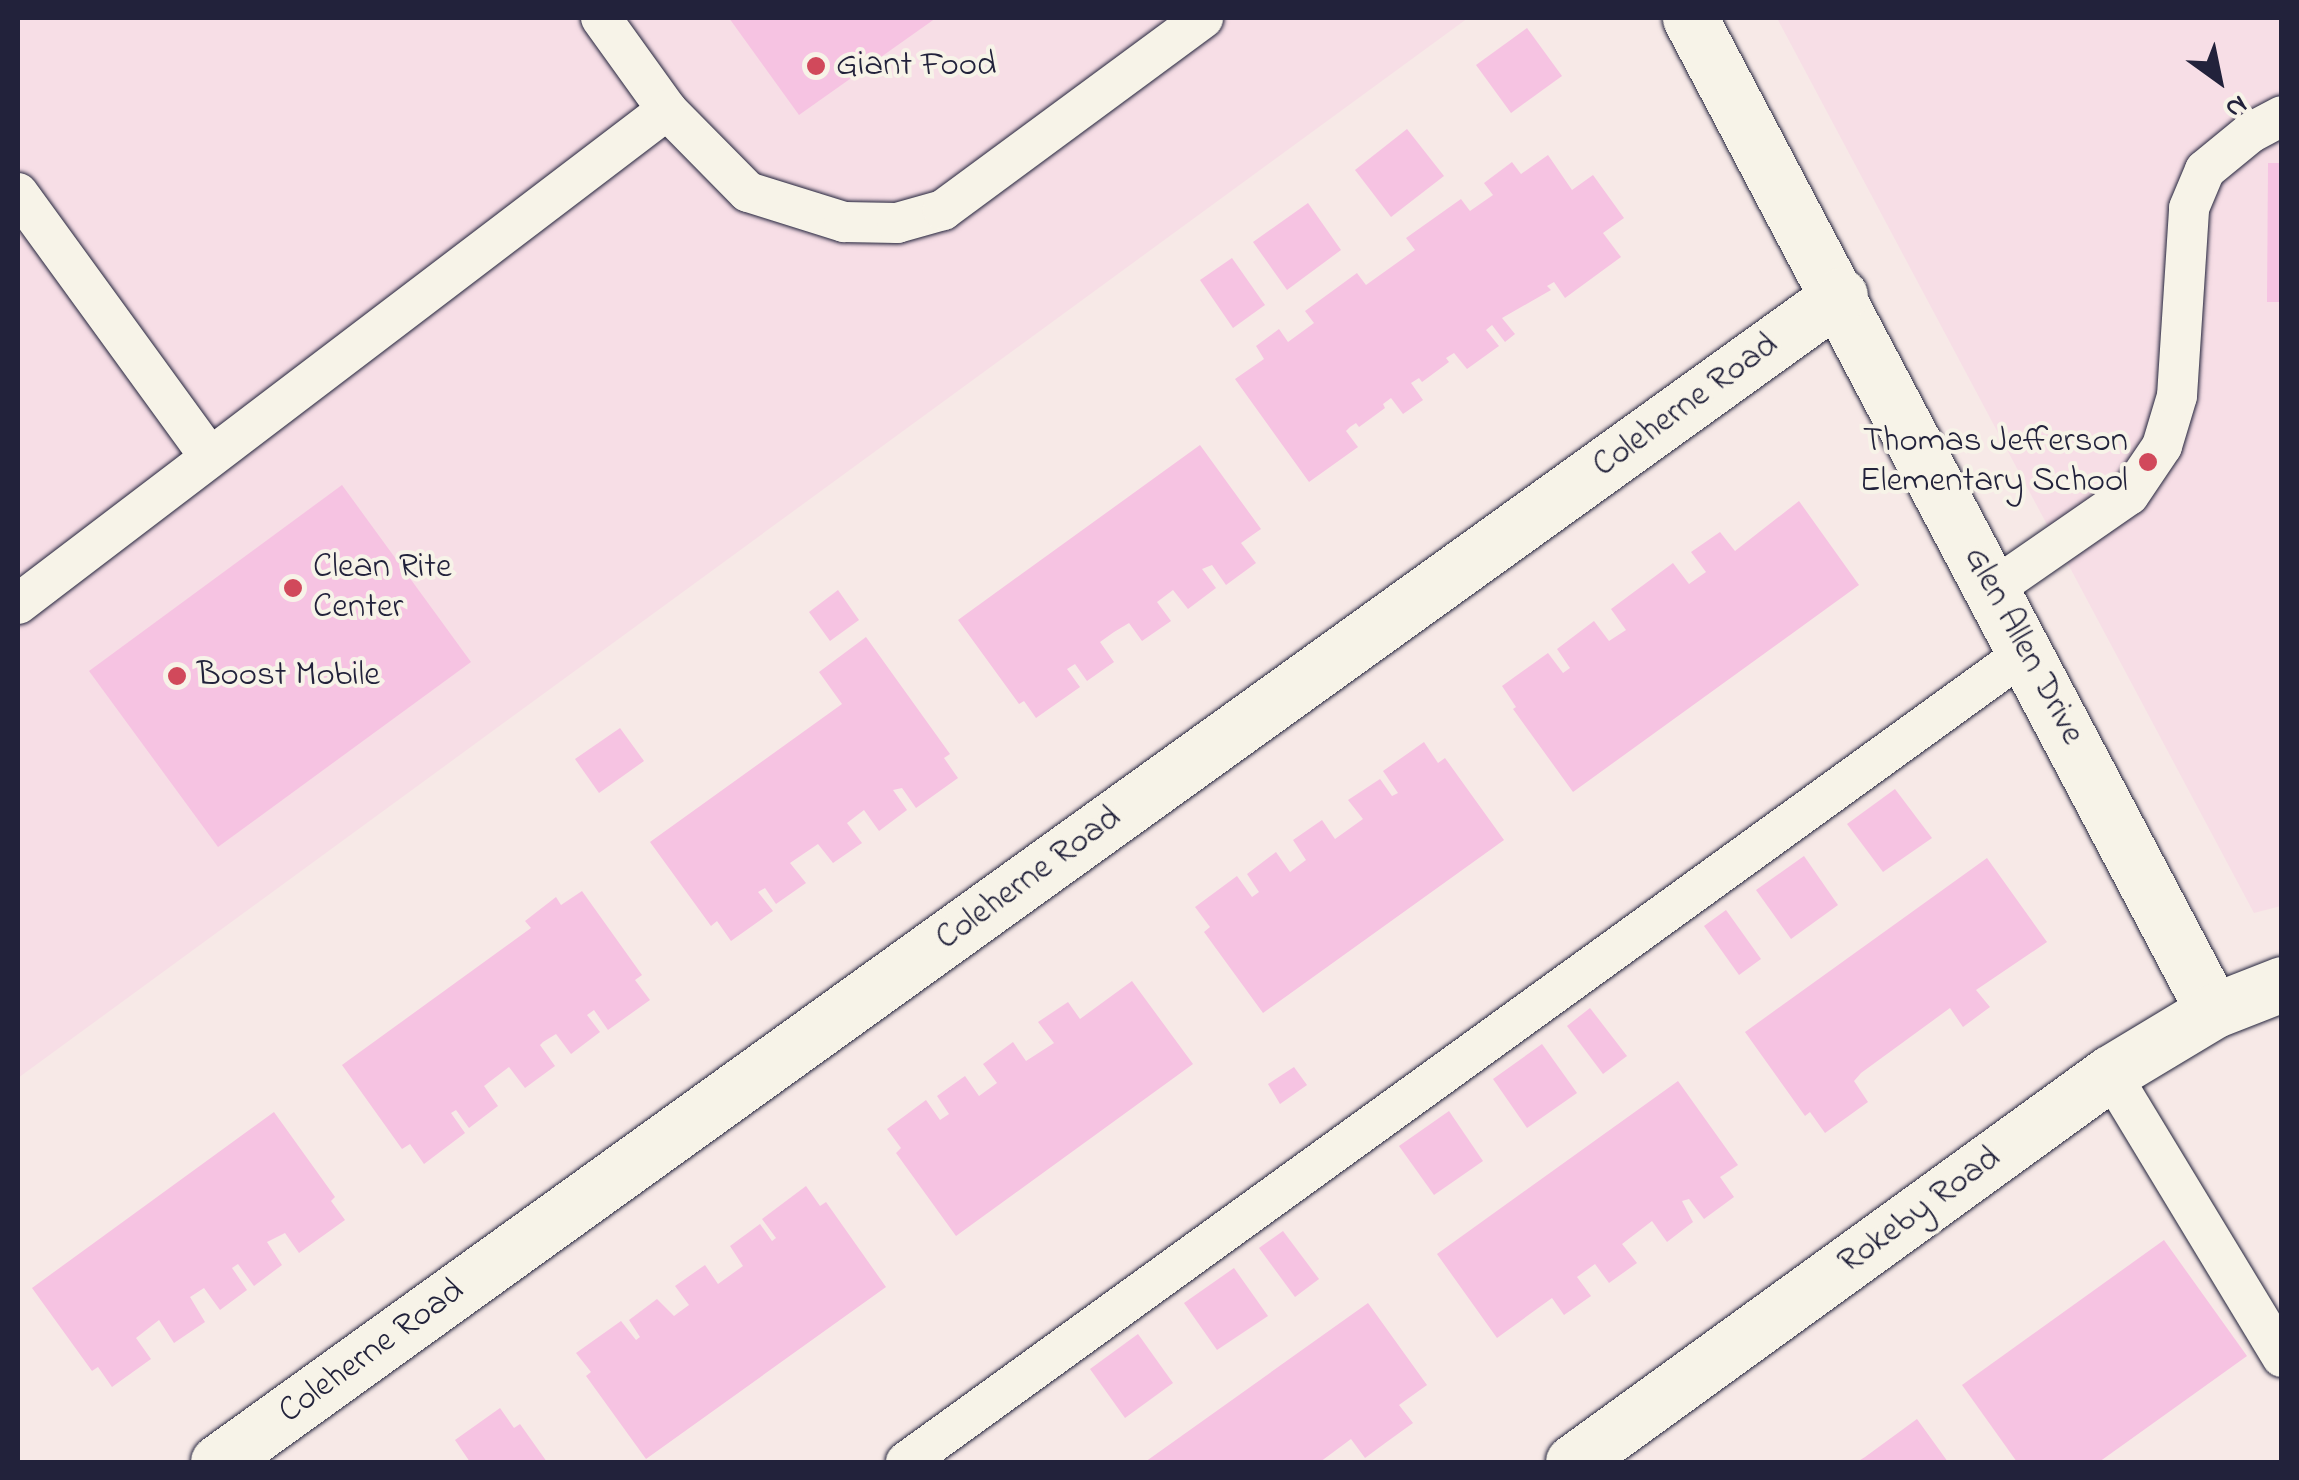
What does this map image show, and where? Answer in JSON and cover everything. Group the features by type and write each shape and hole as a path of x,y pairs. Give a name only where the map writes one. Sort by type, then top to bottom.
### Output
{"street":[{"name":"Glen Allen Drive","path":"1690,18 1840,295 2213,1011"},
{"name":"Coleherne Road","path":"218,1462 1840,295"},
{"name":"Rokeby Road","path":"1573,1462 2110,1072 2213,1011 2282,984"}],"lane":[{"path":"601,18 667,110 748,192 844,222 896,223 943,210 1203,18"},
{"path":"18,604 667,110"},
{"path":"1993,589 2129,495 2162,446 2178,396 2189,208 2205,170 2250,133 2282,116"},
{"path":"18,193 210,458"},
{"path":"906,1462 2026,652"},
{"path":"2110,1072 2282,1357"}],"shaded area":[{"path":"18,18 1468,18 18,1078"},
{"name":"Thomas Jefferson Elementary School","path":"1777,18 2281,18 2281,906 2254,913"}],"building":[{"name":"Giant Food","path":"729,18 936,18 799,115"},
{"path":"1527,28 1562,76 1511,113 1476,65"},
{"path":"1407,129 1444,176 1391,217 1355,170"},
{"path":"1548,155 1572,190 1593,175 1624,218 1603,233 1621,257 1565,298 1554,282 1547,286 1551,290 1502,318 1515,334 1505,342 1492,325 1486,330 1499,346 1467,369 1454,353 1446,358 1449,362 1422,382 1419,378 1411,383 1423,400 1403,414 1391,398 1383,404 1385,408 1359,427 1356,423 1350,427 1346,431 1358,447 1309,482 1235,379 1264,359 1256,346 1279,329 1288,342 1314,323 1305,311 1357,273 1366,285 1415,250 1406,238 1461,199 1470,211 1493,195 1484,183 1512,162 1521,174"},
{"path":"2268,163 2282,163 2282,302 2267,302"},
{"path":"1308,203 1341,250 1287,290 1253,242"},
{"path":"1232,258 1265,305 1233,328 1200,280"},
{"path":"1200,445 1261,529 1241,543 1256,563 1226,585 1212,565 1202,569 1216,588 1188,609 1173,590 1157,602 1171,621 1142,641 1129,623 1100,642 1114,662 1087,681 1075,664 1067,669 1080,687 1036,718 1024,701 1019,704 958,620"},
{"path":"342,485 471,662 218,847 89,671"},
{"path":"1799,501 1859,585 1573,792 1513,709 1516,707 1502,686 1548,653 1563,673 1570,668 1557,649 1594,621 1609,641 1626,630 1611,609 1673,563 1689,584 1706,572 1691,552 1720,532 1735,551"},
{"path":"838,590 859,620 830,641 809,612"},
{"path":"866,637 950,754 944,758 958,778 916,808 902,788 893,790 907,810 879,831 864,810 847,823 862,843 833,863 818,844 790,863 806,883 776,904 765,888 758,892 773,911 731,941 717,921 711,926 650,842 842,704 819,672"},
{"path":"620,728 644,761 599,793 575,759"},
{"path":"1424,742 1438,763 1445,758 1504,840 1263,1013 1204,932 1210,927 1195,907 1237,876 1252,897 1259,892 1247,874 1276,852 1290,872 1306,860 1293,840 1322,820 1335,839 1363,819 1348,800 1380,779 1392,796 1398,793 1383,771"},
{"path":"1895,789 1932,838 1883,872 1847,824"},
{"path":"1804,856 1838,905 1791,939 1756,890"},
{"path":"1987,858 2047,942 1976,990 1990,1007 1963,1027 1950,1008 1861,1073 1854,1081 1868,1102 1825,1133 1810,1112 1805,1116 1745,1032"},
{"path":"582,891 642,975 635,980 650,1000 608,1030 594,1010 587,1015 600,1032 571,1054 556,1034 543,1042 540,1045 555,1066 525,1088 509,1067 484,1086 498,1106 469,1128 456,1110 451,1113 465,1133 424,1164 410,1144 402,1149 342,1065 531,928 525,921 556,897 561,905"},
{"path":"1726,910 1761,959 1739,975 1704,926"},
{"path":"1132,981 1193,1064 956,1236 896,1153 901,1148 887,1129 926,1100 940,1120 949,1114 937,1096 965,1076 979,1096 997,1083 983,1064 1013,1042 1026,1061 1054,1043 1038,1022 1068,1002 1080,1019"},
{"path":"1590,1008 1627,1056 1603,1074 1567,1026"},
{"path":"1542,1044 1577,1093 1527,1128 1493,1079"},
{"path":"1294,1067 1307,1085 1280,1104 1268,1084"},
{"path":"1678,1081 1738,1165 1720,1177 1734,1197 1704,1219 1689,1199 1682,1201 1693,1222 1667,1242 1652,1221 1622,1244 1637,1263 1609,1283 1595,1264 1577,1277 1591,1296 1564,1315 1552,1298 1497,1338 1437,1254"},
{"path":"1449,1111 1483,1161 1434,1195 1399,1146"},
{"path":"274,1112 335,1197 331,1201 345,1220 299,1253 285,1233 267,1242 282,1265 254,1286 238,1264 232,1268 247,1290 220,1310 204,1288 190,1297 205,1322 174,1343 159,1320 136,1338 151,1359 112,1387 98,1367 92,1371 32,1288"},
{"path":"806,1186 820,1206 826,1202 886,1287 646,1459 586,1376 591,1372 576,1353 621,1321 636,1340 640,1337 629,1320 657,1299 674,1316 689,1305 675,1286 705,1265 718,1284 743,1266 730,1246 760,1224 772,1241 776,1238 762,1219"},
{"path":"1283,1231 1319,1279 1295,1297 1259,1248"},
{"path":"2164,1240 2247,1356 2099,1462 2017,1462 1962,1385"},
{"path":"1234,1268 1268,1316 1217,1350 1184,1303"},
{"path":"1368,1303 1427,1385 1399,1405 1413,1423 1365,1458 1351,1439 1320,1462 1145,1462"},
{"path":"1138,1334 1173,1383 1125,1418 1090,1369"},
{"path":"500,1408 514,1428 520,1424 547,1462 470,1462 455,1440"},
{"path":"1917,1419 1948,1462 1857,1462 1865,1457"}],"place":[{"name":"Giant Food","path":"816,66"},
{"name":"Thomas Jefferson Elementary School","path":"2148,462"},
{"name":"Clean Rite Center","path":"293,588"},
{"name":"Boost Mobile","path":"177,676"}]}
